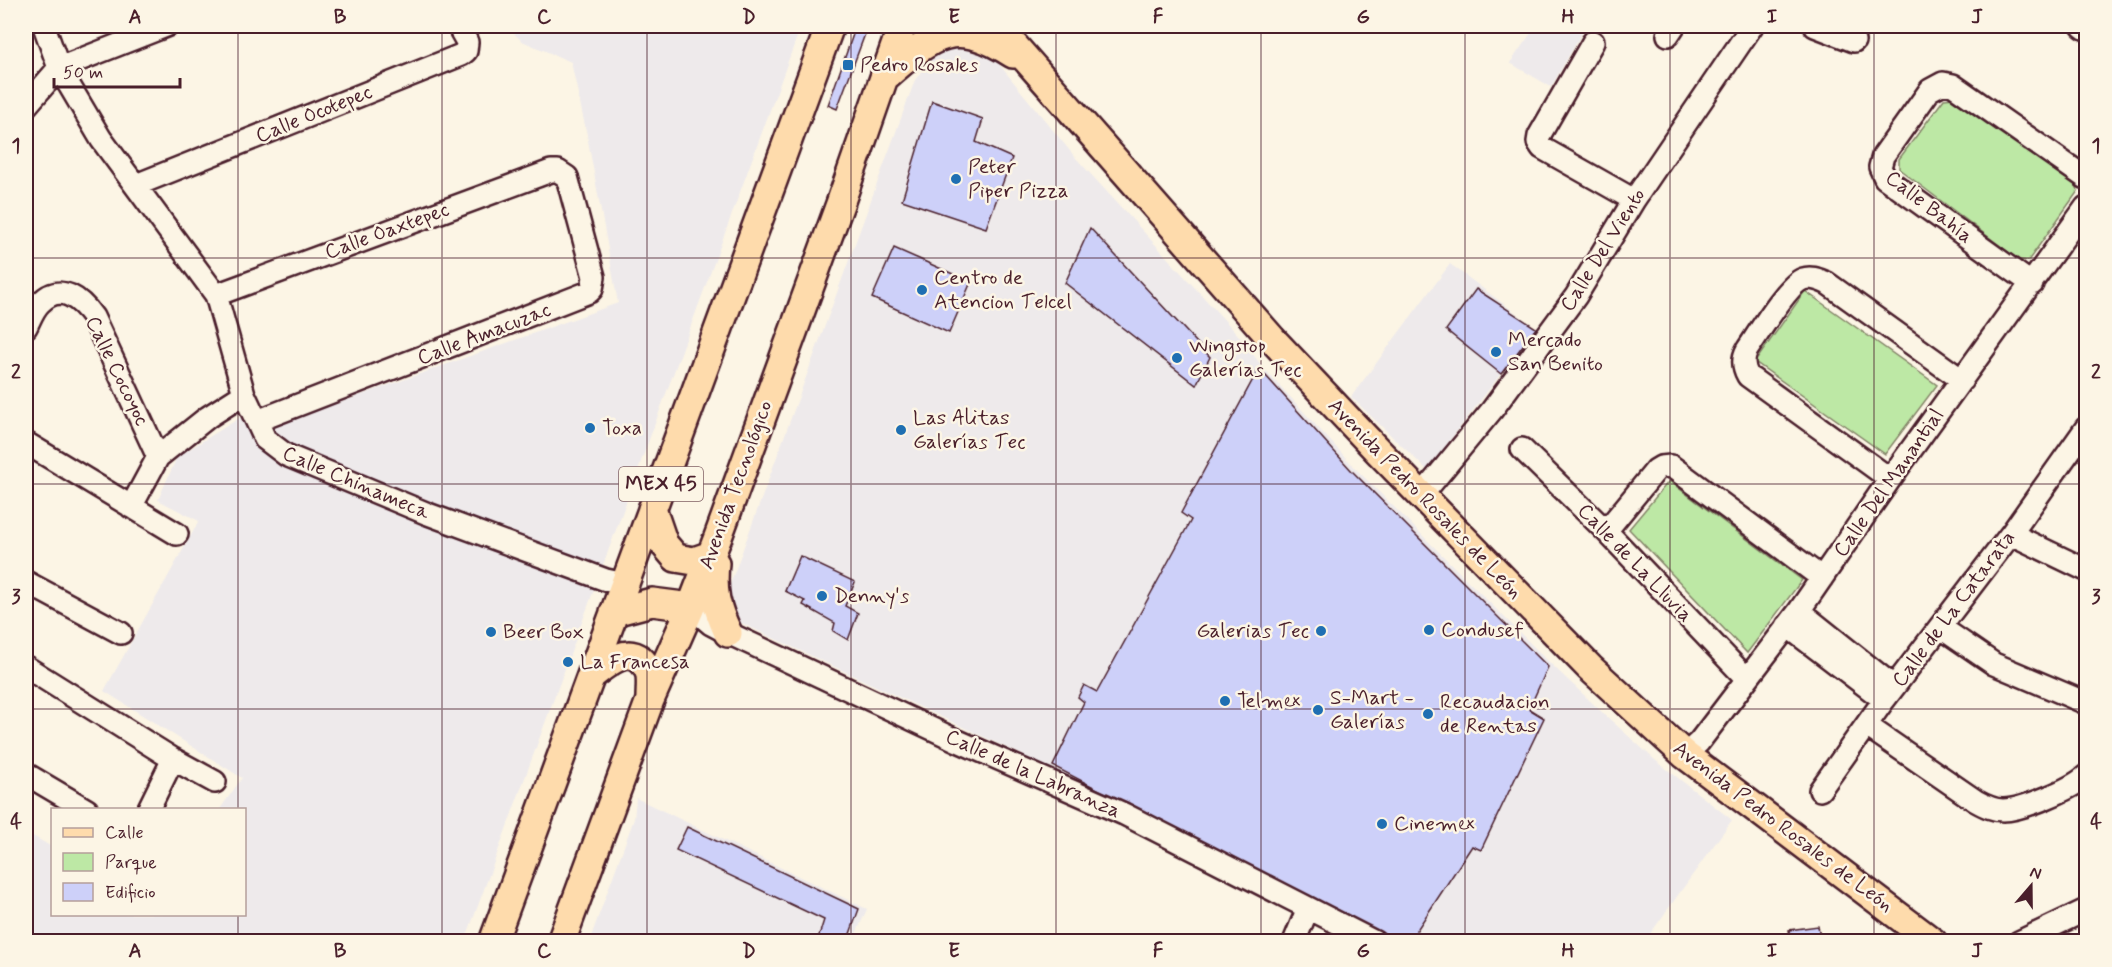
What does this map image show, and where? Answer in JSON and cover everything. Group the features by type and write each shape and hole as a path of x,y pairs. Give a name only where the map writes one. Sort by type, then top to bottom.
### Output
{"main road":[{"name":"MEX 45","path":"493,942 830,26"},
{"name":"Avenida Tecnológico","path":"561,942 650,700 691,608 840,204 902,26"},
{"name":"Avenida Pedro Rosales de León","path":"997,26 1272,339 1421,496 1590,668 1685,754 1933,942"},
{"path":"1007,26 1034,67"},
{"path":"884,78 916,50 934,38 953,33 971,33 993,41 1034,67"},
{"path":"652,509 664,544 676,558 694,561 714,546"},
{"path":"714,546 714,598 728,633"},
{"path":"624,584 691,608"},
{"path":"614,612 652,602 691,608"},
{"path":"591,675 621,656 640,658 650,672 650,700"}],"street":[{"name":"Calle Chinameca","path":"44,26 59,68 101,139 216,295 244,394 266,439 286,455 465,529 606,580 624,584"},
{"path":"26,106 59,68 166,26"},
{"name":"Calle Ocotepec","path":"136,185 460,55 466,51 468,42 458,26"},
{"name":"Calle Del Viento","path":"1421,496 1492,411 1576,296 1634,200 1752,26"},
{"path":"1815,26 1854,41"},
{"path":"2082,26 2086,29"},
{"path":"1593,42 1550,116 1538,142 1542,148 1634,200"},
{"name":"Calle Bahía","path":"2032,284 1885,178 1880,167 1882,156 1930,90 1943,83 1953,85 2086,178"},
{"name":"Calle Oaxtepec","path":"216,295 558,171"},
{"name":"Calle Amacuzac","path":"257,421 589,292 592,289 594,277 567,177 558,171"},
{"name":"Calle Del Manantial","path":"1685,754 1699,742 1793,619 1890,479 2086,207"},
{"path":"1890,479 1749,376 1745,370 1743,357 1793,284 1807,278 1815,278 1827,283 1962,380"},
{"name":"Calle Cocoyoc","path":"26,327 38,306 46,298 67,294 74,296 84,304 93,317 158,457"},
{"path":"131,507 158,457 208,417 244,394"},
{"name":"Calle de La Catarata","path":"1820,790 1889,694 2084,438"},
{"path":"26,443 177,534"},
{"name":"Calle de La Lluvia","path":"1522,449 1606,531 1747,679"},
{"path":"1606,531 1656,470 1671,466 1822,578"},
{"path":"2011,534 2086,570"},
{"path":"26,582 121,633"},
{"name":"Calle de la Labranza","path":"691,608 711,624 728,633 958,741 1124,814 1375,942"},
{"path":"1793,619 1889,694"},
{"path":"1940,627 1994,664 2086,703"},
{"path":"26,667 173,759 215,782"},
{"path":"1867,726 1976,801 1991,808 2019,809 2073,785 2086,776"},
{"path":"149,808 173,759"},
{"path":"26,774 84,808"},
{"path":"1294,942 1308,908"},
{"path":"2019,942 2086,910"}],"shaded area":[{"path":"506,26 801,26 465,941 26,941 26,832 51,846 51,916 246,916 246,808 221,808 242,778 104,691 199,521 158,500 177,457 246,414 280,424 618,303 571,62 522,41"},
{"path":"1536,26 1586,26 1551,87 1510,63"},
{"path":"963,45 987,53 998,63 1075,157 1240,337 1261,365 1357,470 1604,714 1655,760 1732,820 1645,941 1387,941 1110,796 739,622 728,590 915,80 934,56 949,48"},
{"path":"1450,264 1536,328 1427,470 1351,397"},
{"path":"636,798 867,909 853,941 589,942 634,819"}],"green space":[{"path":"1954,98 2076,184 2078,191 2028,261 2019,260 1899,169 1899,159 1944,99"},
{"path":"1805,291 1937,385 1885,454 1755,362"},
{"path":"1669,481 1802,580 1747,653 1629,529"}],"building":[{"name":"Pedro Rosales","path":"856,26 868,26 837,109 828,105"},
{"name":"Peter Piper Pizza","path":"932,101 983,119 976,142 1012,158 986,228 902,200"},
{"path":"1090,228 1210,357 1196,385 1065,283"},
{"name":"Centro de Atencion Telcel","path":"894,248 971,282 949,333 872,298"},
{"name":"Mercado San Benito","path":"1476,289 1536,328 1501,374 1446,330"},
{"name":"Galerias Tec","path":"1257,372 1265,375 1352,471 1548,667 1529,709 1544,718 1481,850 1472,846 1409,942 1393,942 1053,766 1084,702 1078,697 1084,685 1097,692 1191,520 1181,513"},
{"name":"Denny's","path":"800,556 855,582 845,606 858,613 848,640 833,631 835,623 803,605 805,601 785,591"},
{"path":"687,827 859,909 847,942 817,942 824,920 676,850"},
{"path":"1818,926 1821,942 1791,942 1789,930"}],"place":[{"name":"Pedro Rosales","path":"848,65"},
{"name":"Peter Piper Pizza","path":"956,179"},
{"name":"Centro de Atencion Telcel","path":"922,290"},
{"name":"Mercado San Benito","path":"1496,352"},
{"name":"Wingstop Galerías Tec","path":"1177,358"},
{"name":"Toxa","path":"590,428"},
{"name":"Las Alitas Galerías Tec","path":"901,430"},
{"name":"Denny's","path":"822,596"},
{"name":"Condusef","path":"1429,630"},
{"name":"Galerias Tec","path":"1321,631"},
{"name":"Beer Box","path":"491,632"},
{"name":"La Francesa","path":"568,662"},
{"name":"Telmex","path":"1225,701"},
{"name":"S-Mart - Galerías","path":"1318,710"},
{"name":"Recaudacion de Rentas","path":"1428,714"},
{"name":"Cinemex","path":"1382,824"}]}
